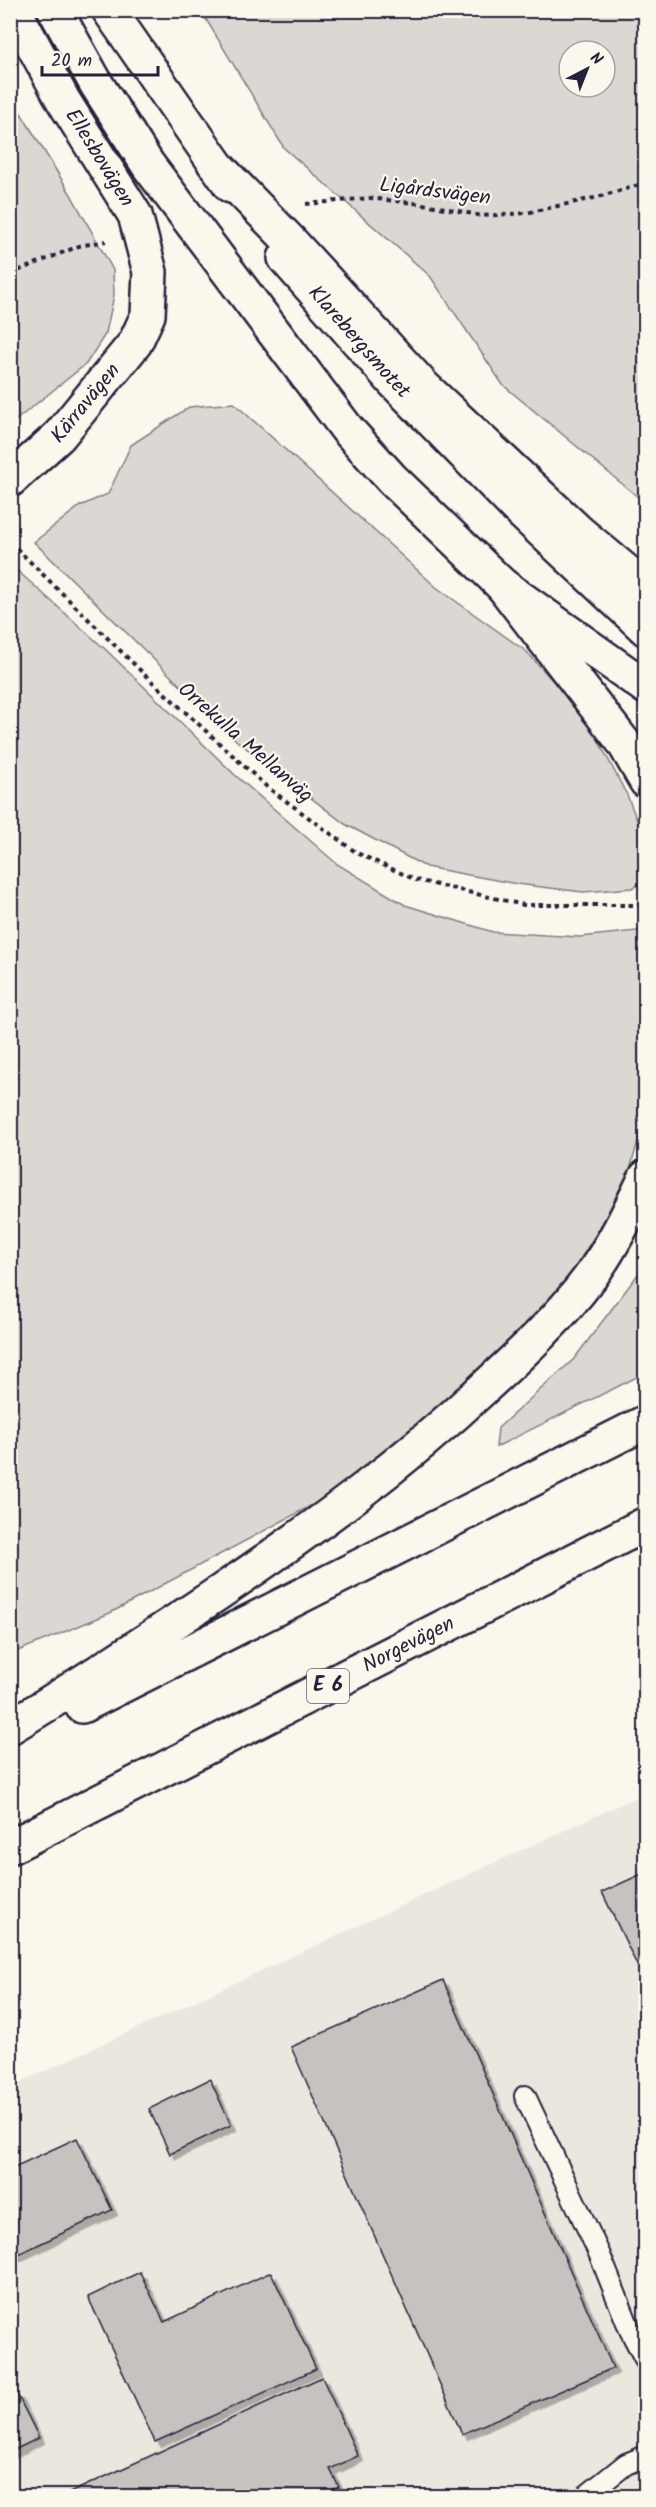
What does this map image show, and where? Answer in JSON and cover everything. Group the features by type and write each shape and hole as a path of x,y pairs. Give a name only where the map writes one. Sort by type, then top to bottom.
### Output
{"main road":[{"name":"Ellesbovägen","path":"14,10 63,100 135,215 150,272 148,315"},
{"path":"55,10 97,85 148,165 347,429 392,479 502,585 624,743 645,781"},
{"name":"Klarebergsmotet","path":"112,15 214,163 291,265 394,382 517,508 645,628"},
{"path":"214,163 290,241 423,386 579,532 645,588"},
{"name":"Kärravägen","path":"10,480 59,436 135,343 148,315"},
{"path":"502,585 645,687"},
{"path":"10,1727 96,1676 280,1551 362,1493 442,1427 528,1346 591,1276 631,1208 645,1177"},
{"path":"10,1742 645,1422"},
{"name":"Norgevägen","path":"10,1847 645,1524"}],"lane":[{"path":"525,2096 599,2253 645,2361"},
{"path":"586,2496 626,2464 645,2456"}],"path":[{"name":"Ligårdsvägen","path":"297,205 370,198 430,205 482,216 504,215 526,213 594,198 639,185 645,180"},
{"path":"10,274 79,246 111,239"},
{"name":"Orrekulla Mellanväg","path":"10,542 145,675 267,787 357,853 416,880 524,905 645,905"}],"shaded area":[{"path":"201,11 645,11 645,503 503,385 430,276 284,148"},
{"path":"11,97 70,193 113,270 114,295 106,333 86,364 11,424"},
{"path":"234,403 436,587 527,652 587,719 627,795 645,841 645,882 632,888 583,892 517,884 426,867 345,824 237,741 34,542 80,506 108,494 131,445 189,407"},
{"path":"11,565 105,649 235,775 337,864 405,905 493,932 580,937 646,930 645,1116 625,1187 558,1295 460,1390 331,1495 110,1613 11,1654"},
{"path":"645,1265 645,1373 496,1447 498,1428 574,1359"},
{"path":"645,1793 645,2496 11,2496 10,2087"}],"building":[{"path":"646,1872 646,1984 602,1892"},
{"path":"443,1980 613,2368 462,2434 291,2047"},
{"path":"210,2079 231,2125 170,2154 149,2109"},
{"path":"77,2138 112,2210 10,2258 10,2169"},
{"path":"140,2272 164,2322 271,2272 316,2369 155,2442 88,2297"},
{"path":"322,2377 358,2456 330,2469 339,2487 318,2496 63,2496"},
{"path":"17,2394 39,2438 10,2452 10,2397"}]}
